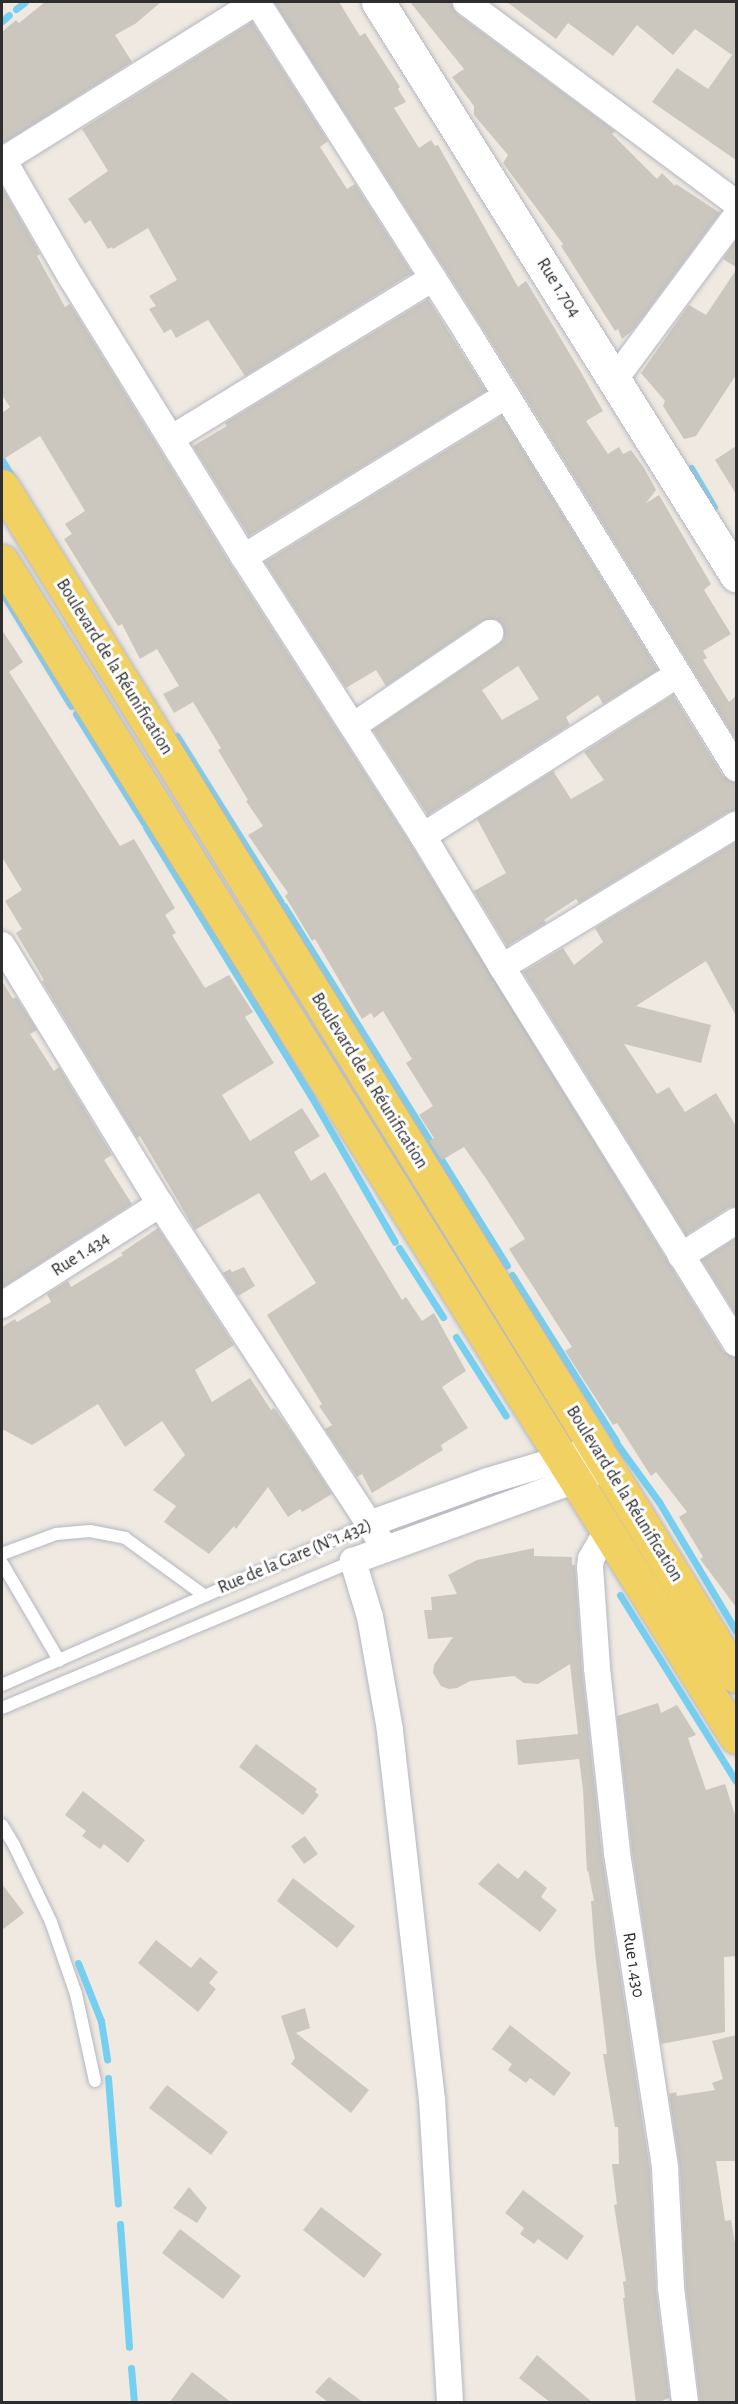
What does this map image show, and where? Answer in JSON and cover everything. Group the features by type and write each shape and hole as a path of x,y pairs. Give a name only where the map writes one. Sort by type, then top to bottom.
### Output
{"main road":[{"name":"Boulevard de la Réunification","path":"2,486 736,1676"},
{"path":"2,561 736,1737"}],"street":[{"path":"736,768 433,278 256,2 10,156 7,162 71,277 244,557 423,836 736,1343"},
{"name":"Rue 1.704","path":"378,2 736,575"},
{"path":"466,2 736,203"},
{"path":"615,379 736,216"},
{"path":"172,438 433,278"},
{"path":"244,557 506,396"},
{"path":"353,726 490,633"},
{"path":"423,836 677,675"},
{"path":"502,967 736,825"},
{"path":"2,945 160,1204 386,1549"},
{"name":"Rue 1.434","path":"2,1305 160,1204"},
{"path":"681,1256 736,1221"},
{"path":"450,2403 432,2100 390,1730 370,1617 353,1561 386,1549 568,1470 602,1458"},
{"name":"Rue de la Gare (N°1.432)","path":"369,1524 488,1481 568,1470"},
{"name":"Rue 1.430","path":"607,1531 591,1559 590,1567 597,1668 620,1876 664,2157 670,2288 685,2403"}],"lane":[{"name":"Rue de la Gare (N°1.432)","path":"2,1685 369,1524"},
{"path":"2,1554 56,1534 90,1531 125,1538 205,1596"},
{"path":"2,1708 353,1561"},
{"path":"2,1563 59,1660"},
{"path":"2,1825 51,1922 76,1994 95,2081"}],"building":[{"path":"45,2 161,2 135,24 115,35 132,62 2,144 2,32 16,20 19,23"},
{"path":"274,2 339,2 360,36 365,33 400,87 398,89 406,102 394,108 419,148 431,140 435,146 438,145 518,287 526,281 603,411 586,421 608,454 619,447 623,454 631,450 644,468 656,490 646,503 659,495 711,584 704,590 731,634 703,651 707,658 703,660 729,702 736,696 736,740 482,327"},
{"path":"410,2 451,2 457,14 615,131 612,134 657,179 662,173 675,186 676,184 720,213 633,330 622,339 618,329 615,331 561,246 563,244 503,163 508,155 474,115 474,106 452,77 464,69"},
{"path":"507,2 736,2 736,160 652,102 677,68 708,89 732,55 695,29 673,55 637,25 613,56 568,23 556,39"},
{"path":"252,22 328,141 320,147 347,189 355,184 412,273 245,376 208,320 176,338 171,329 164,333 149,309 156,306 149,296 177,280 148,228 113,249 112,247 108,249 90,220 85,224 68,199 108,171 82,129"},
{"path":"2,187 40,254 37,256 65,307 70,304 231,565 405,835 723,1351 736,1358 736,1607 700,1559 703,1557 679,1517 687,1512 656,1472 651,1476 617,1423 613,1425 565,1351 572,1347 509,1249 525,1239 487,1180 464,1147 442,1160 429,1141 434,1138 419,1115 433,1106 406,1063 412,1059 383,1011 374,1018 371,1013 362,1019 315,939 312,941 285,896 288,893 248,835 263,826 246,801 248,800 218,750 221,748 193,702 174,713 163,694 179,686 157,649 140,659 122,624 118,626 64,539 72,534 65,524 85,511 40,436 2,460 2,413 10,407 2,395"},
{"path":"736,240 736,267 723,259"},
{"path":"736,270 736,375 696,436 684,439 663,406 665,401 641,373 689,305 706,315"},
{"path":"428,299 486,391 249,536 193,446 227,426 225,423"},
{"path":"502,416 658,670 603,704 598,695 566,717 570,725 428,815 373,730 498,645 504,639 503,625 496,619 482,621 386,686 376,670 346,688 265,562","holes":["518,666 539,699 502,720 482,690"]},
{"path":"736,446 736,494 715,460"},
{"path":"2,630 23,662 9,672 120,846 134,839 175,908 165,915 176,933 172,935 205,988 229,975 253,1012 245,1017 274,1063 222,1095 250,1141 302,1108 320,1136 294,1152 311,1181 325,1172 402,1300 406,1297 422,1321 434,1313 466,1371 442,1387 468,1428 441,1445 443,1450 372,1493 362,1474 357,1477 325,1429 332,1425 319,1406 322,1404 267,1315 316,1283 259,1193 195,1230 140,1136 137,1138 42,981 44,980 16,933 22,929 5,901 22,890 2,857"},
{"path":"673,695 723,776 736,783 736,810 728,812 579,903 576,899 544,920 546,923 507,946 474,891 506,873 477,819 553,771 571,799 604,780 584,752"},
{"path":"736,842 736,1016 706,961 636,1006 711,1025 701,1063 624,1044 657,1094 669,1087 685,1112 716,1093 736,1126 736,1206 728,1208 686,1235 523,972 563,948 574,965 603,942 595,928"},
{"path":"2,981 13,999 16,997 37,1030 30,1034 54,1071 59,1067 112,1155 104,1160 132,1204 2,1288"},
{"path":"158,1228 234,1345 195,1370 212,1402 250,1378 271,1410 274,1408 290,1430 332,1494 302,1512 300,1509 288,1517 268,1487 236,1529 234,1526 209,1554 164,1522 176,1506 153,1490 185,1455 162,1421 125,1447 98,1404 32,1445 2,1429 2,1327 15,1319 17,1322 51,1302 47,1294 68,1281 71,1287 123,1255 121,1253"},
{"path":"736,1238 736,1315 702,1260"},
{"path":"244,1267 255,1286 238,1296 223,1273 230,1269 232,1272"},
{"path":"534,1548 534,1556 572,1557 572,1565 575,1565 582,1669 602,1855 650,2170 656,2290 670,2402 669,2398 657,2403 636,2403 623,2298 625,2298 623,2282 626,2281 614,2205 617,2204 612,2164 619,2164 618,2127 615,2127 603,2054 607,2054 595,1953 591,1901 594,1901 588,1870 587,1872 583,1789 579,1759 518,1765 516,1740 578,1734 570,1664 538,1684 524,1683 514,1676 470,1681 457,1688 449,1689 441,1686 433,1673 434,1665 453,1637 428,1639 424,1610 432,1610 431,1597 457,1594 448,1575 477,1560"},
{"path":"658,1703 661,1713 677,1705 696,1735 688,1738 706,1790 725,1784 736,1818 736,1956 724,1957 725,2032 661,2044 632,1851 617,1716"},
{"path":"256,1744 317,1789 315,1792 319,1795 303,1815 239,1767"},
{"path":"83,1791 145,1840 128,1863 104,1844 100,1849 82,1836 86,1831 65,1815"},
{"path":"305,1836 318,1854 304,1864 291,1846"},
{"path":"498,1863 518,1879 525,1870 547,1888 541,1897 557,1910 540,1932 478,1884"},
{"path":"293,1878 355,1926 337,1948 277,1901"},
{"path":"2,1884 24,1913 2,1930"},
{"path":"156,1940 191,1968 200,1957 218,1972 209,1983 216,1989 198,2012 138,1963"},
{"path":"305,2008 310,2028 296,2033 369,2090 351,2113 291,2064 295,2058 281,2016"},
{"path":"510,2025 571,2073 554,2096 530,2078 526,2083 508,2070 512,2064 492,2049"},
{"path":"736,2035 736,2161 716,2161 725,2221 731,2220 736,2249 736,2403 700,2403 686,2287 680,2167 669,2094 676,2092 677,2096 715,2090 712,2083 723,2079 712,2041"},
{"path":"167,2085 228,2132 211,2155 149,2108"},
{"path":"189,2187 207,2208 197,2223 173,2208"},
{"path":"523,2190 584,2236 567,2260 538,2239 534,2244 520,2234 524,2228 505,2213"},
{"path":"321,2207 382,2254 364,2278 303,2230"},
{"path":"180,2229 241,2276 223,2299 162,2253"},
{"path":"537,2355 593,2403 551,2403 519,2378"},
{"path":"192,2372 232,2403 169,2403"},
{"path":"329,2377 364,2403 329,2403 315,2392"}],"waterway":[{"path":"16,9 25,2"},
{"path":"2,21 9,15"},
{"path":"2,460 13,478"},
{"path":"691,468 714,507"},
{"path":"2,592 71,706"},
{"path":"76,714 144,823"},
{"path":"177,736 280,901"},
{"path":"146,827 311,1096 395,1242"},
{"path":"284,906 507,1265"},
{"path":"399,1248 443,1317"},
{"path":"512,1275 616,1441"},
{"path":"456,1337 506,1416"},
{"path":"617,1444 659,1502 736,1631"},
{"path":"620,1595 736,1781"},
{"path":"78,1963 101,2021 107,2060"},
{"path":"108,2078 118,2204"},
{"path":"120,2224 129,2347"},
{"path":"131,2368 134,2402"}]}
